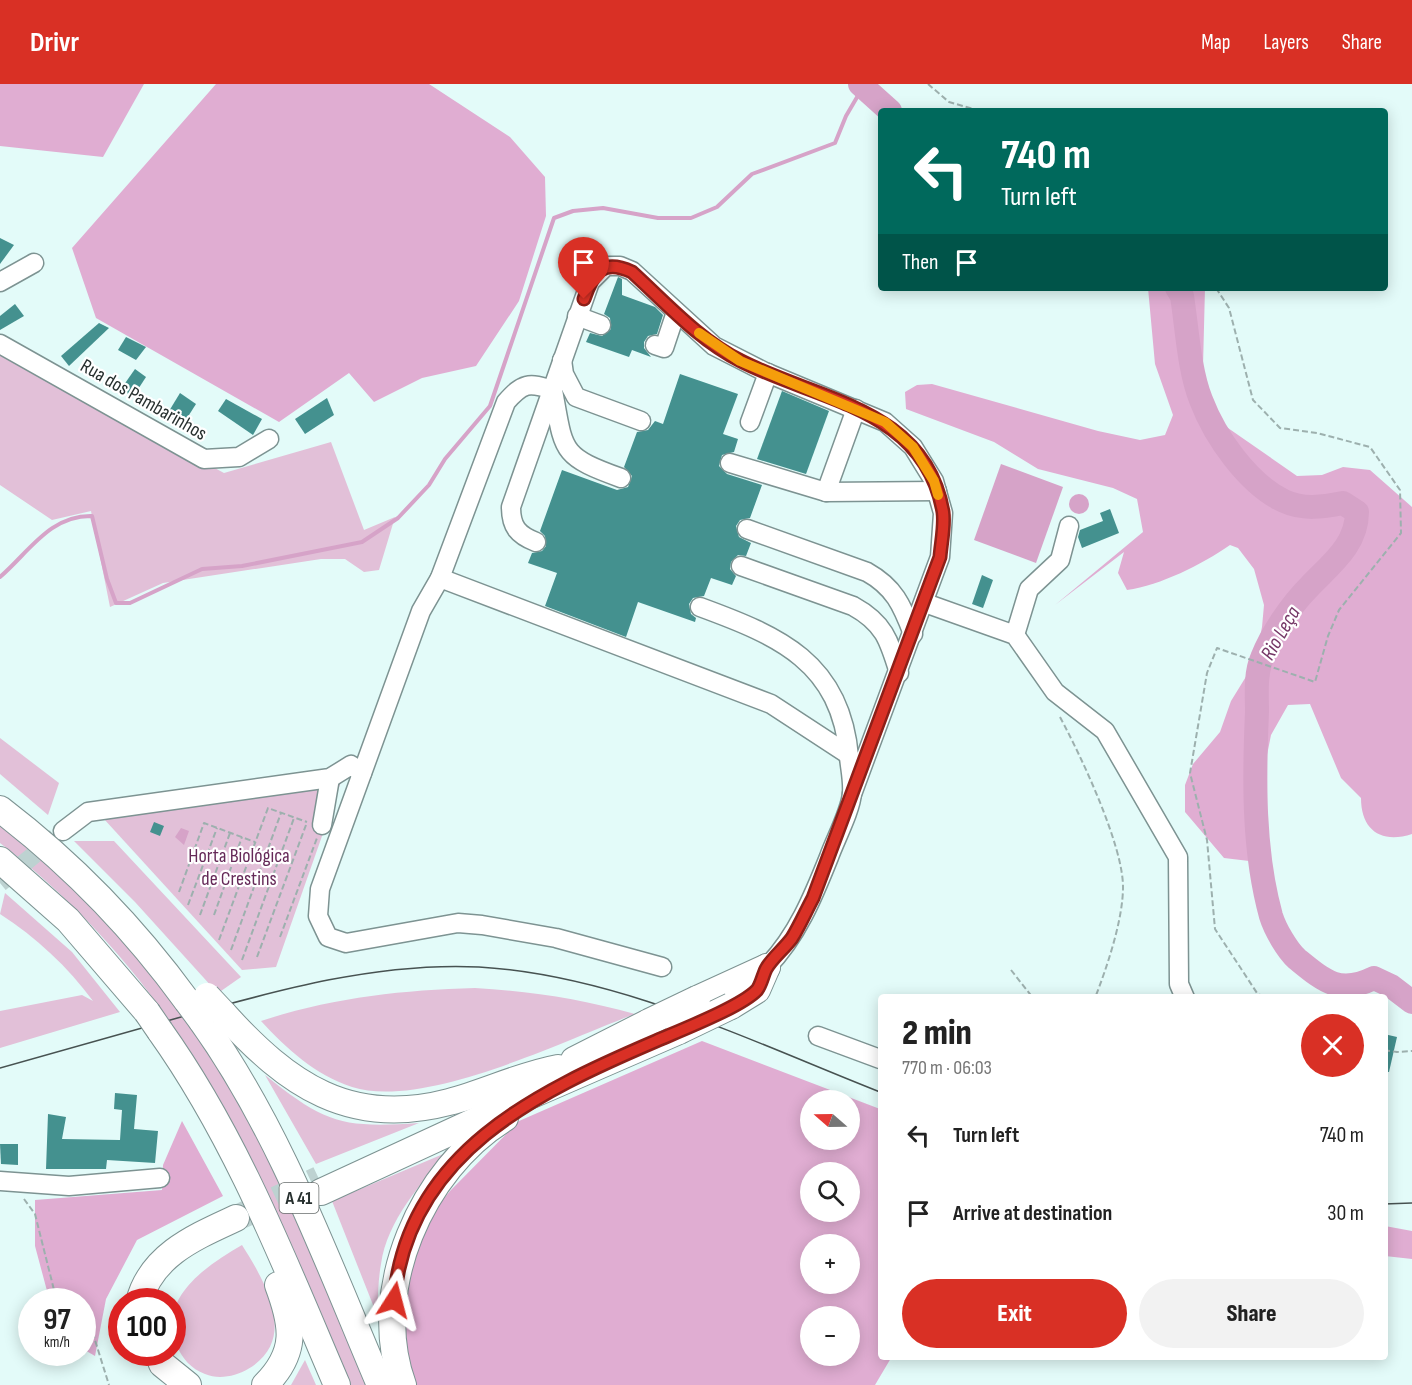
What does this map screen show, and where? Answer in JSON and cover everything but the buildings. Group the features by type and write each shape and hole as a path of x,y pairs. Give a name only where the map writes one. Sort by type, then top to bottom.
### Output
{"highway":[{"path":"0,809 58,856 97,894 140,918 204,1007 282,1070 316,1093 359,1108 405,1111 450,1102 530,1073 558,1076"},
{"name":"A 41","path":"0,860 68,920 154,1021 214,1117 268,1227 337,1385"},
{"path":"403,1385 397,1369 392,1319 396,1281 404,1252 423,1206 444,1173 501,1120 558,1076 649,1022 767,967"},
{"path":"320,1186 471,1111 679,1031 731,1006 757,990 767,967"},
{"name":"A 41","path":"204,1007 226,1059 267,1133 310,1221 380,1385"},
{"path":"142,1288 156,1267 172,1251 238,1224 190,1255 176,1267 163,1288"},
{"path":"265,1385 283,1364 289,1350 291,1333 287,1309 268,1260 268,1227"},
{"path":"146,1366 159,1385"},
{"path":"164,1366 188,1385"}],"street":[{"path":"0,282 34,263"},
{"path":"536,542 521,536 515,529 511,507 590,282 606,266 620,266 632,272 714,346 768,373 885,422 913,447 934,481 943,513 940,557 925,603 813,898 792,937 767,967"},
{"path":"655,345 664,348 676,312"},
{"path":"578,316 601,325"},
{"name":"Rua dos Pambarinhos","path":"0,344 204,459 239,457 269,439"},
{"path":"562,359 564,374 576,397 641,421"},
{"path":"750,422 768,373"},
{"path":"553,390 535,384 520,387 506,402 440,579 421,611 356,769 320,889 318,916 328,937 346,943 458,923 556,938 662,968"},
{"path":"553,390 558,421 568,453 582,464 621,478"},
{"path":"826,492 856,409"},
{"path":"730,463 826,492 937,491"},
{"path":"1015,634 1029,589 1060,560 1069,526"},
{"path":"747,529 867,572 883,580 900,600 913,634"},
{"path":"741,566 853,606 866,613 885,633 899,673"},
{"path":"440,579 771,704 849,755"},
{"path":"925,603 1015,634 1055,692 1105,731 1178,857 1179,984 1183,994"},
{"path":"700,607 774,637 812,667 835,700 844,720 852,794"},
{"path":"63,831 88,812 330,778 356,769"},
{"path":"316,825 329,794 330,778"},
{"path":"818,1036 878,1058"},
{"path":"6,1182 69,1186 160,1178"}],"path":[{"path":"928,84 949,102 970,108"},
{"path":"1218,291 1229,308 1253,400 1280,428 1317,433 1370,447 1400,490 1401,533 1339,610 1328,636 1315,682 1217,648 1207,673 1190,773 1207,840 1215,929 1259,994"},
{"path":"1055,692 1053,703 1098,800 1120,862 1123,885 1122,908 1096,994"},
{"path":"219,940 268,808 316,825"},
{"path":"231,950 280,813"},
{"path":"242,960 294,818"},
{"path":"179,892 204,823 255,842"},
{"path":"280,937 316,825"},
{"path":"257,957 316,825"},
{"path":"188,905 217,828"},
{"path":"200,915 230,832"},
{"path":"214,915 242,837"},
{"path":"1011,970 1030,994"},
{"path":"1388,1051 1412,1050"},
{"path":"6,1182 35,1214 54,1288"},
{"path":"96,1343 110,1385"}],"green space":[{"path":"0,352 224,473 331,442 364,530 395,517 379,570 364,572 345,559 321,559 163,583 110,607 91,511 52,520 0,485"},
{"path":"0,738 59,783 48,815 0,774"},
{"name":"Horta Biológica de Crestins","path":"341,782 276,967 242,970 104,819"},
{"path":"0,824 59,874 113,929 163,989 208,1052 254,1132 294,1215 366,1385 350,1385 228,1119 196,1061 173,1026 122,959 64,897 0,843"},
{"path":"74,841 114,841 241,977 221,991 216,986 213,988 135,902"},
{"path":"5,893 72,952 120,1012 0,1048 0,1011 82,995 93,1001 51,953 0,914"},
{"path":"475,988 556,996 635,1014 494,1069 455,1081 417,1089 382,1092 352,1087 326,1076 291,1051 261,1021 340,1001 420,991"},
{"path":"265,1075 304,1104 336,1119 371,1124 419,1123 316,1164"},
{"path":"448,1152 407,1204 390,1233 384,1248 380,1270 377,1315 332,1201"},
{"path":"242,1245 260,1275 267,1292 273,1309 275,1326 272,1342 264,1356 238,1374 216,1377 200,1372 186,1360 186,1288 214,1263"},
{"path":"305,1360 316,1385 291,1385"}],"shaded area":[{"path":"0,84 144,84 103,157 0,146"},
{"path":"216,84 429,84 510,137 545,177 546,216 519,301 476,366 422,378 374,402 349,373 279,422 96,318 72,248"},
{"path":"1148,291 1205,291 1203,366 1207,397 1215,419 1297,476 1322,475 1343,467 1370,470 1412,507 1412,834 1391,837 1375,832 1369,826 1362,809 1361,798 1341,778 1310,704 1288,705 1271,735 1261,785 1268,838 1266,863 1224,858 1185,812 1185,785 1193,764 1220,732 1231,701 1255,662 1264,605 1254,569 1238,548 1230,545 1180,573 1153,584 1127,590 1118,573 1124,552 1055,605 1143,532 1137,499 1113,488 1038,469 994,442 906,409 905,392 917,385 932,384 1098,431 1140,440 1165,435 1173,415 1155,364"},
{"path":"1001,464 1063,487 1036,563 974,540"},
{"path":"1075,494 1083,494 1089,500 1089,508 1083,514 1075,514 1069,508 1069,500"},
{"path":"181,828 189,831 184,845 175,837"},
{"path":"702,1041 830,1090 800,1090 800,1150 860,1150 860,1101 878,1108 878,1360 890,1360 875,1385 413,1385 405,1340 410,1264 429,1217 450,1191 519,1121"},
{"path":"182,1121 223,1196 137,1240 112,1288 108,1288 96,1351 96,1288 46,1288 35,1246 35,1200 162,1190 163,1165"},
{"path":"1388,1227 1412,1231 1412,1259 1388,1256"}],"waterway":[{"name":"Rio Leça","path":"860,84 887,108"},
{"path":"0,577 52,528 77,517 92,516 107,579 116,603 130,603 202,569 242,566 362,542 398,518 429,485 445,459 490,406 554,218 573,211 603,208 658,218 691,218 717,207 752,174 835,143 846,116 863,87"},
{"name":"Rio Leça","path":"1179,291 1182,296 1197,388 1207,414 1234,458 1258,483 1284,501 1306,507 1343,503 1357,512 1356,524 1348,544 1289,611 1271,639 1258,671 1256,815 1261,866 1271,916 1275,927 1293,955 1324,979 1332,983 1351,985 1374,978 1391,986 1412,1002"}],"tunnel":[{"path":"0,883 63,831"},
{"path":"241,1216 319,1179"}],"tram line":[{"path":"0,1068 218,1007 328,980 403,969 479,967 531,973 582,983 633,997 734,1033 878,1091"},
{"path":"1388,1204 1412,1203"}],"slow traffic":[{"path":"699,333 714,346 740,361 885,422 913,447 934,481 938,495"}],"route":[{"path":"394,1300 396,1281 404,1252 423,1206 444,1173 501,1120 559,1084 679,1031 731,1006 757,990 767,967 792,937 813,898 879,727 940,557 943,513 934,481 913,447 885,422 740,361 714,346 632,272 620,266 606,266 598,272 590,282 584,299"}]}
